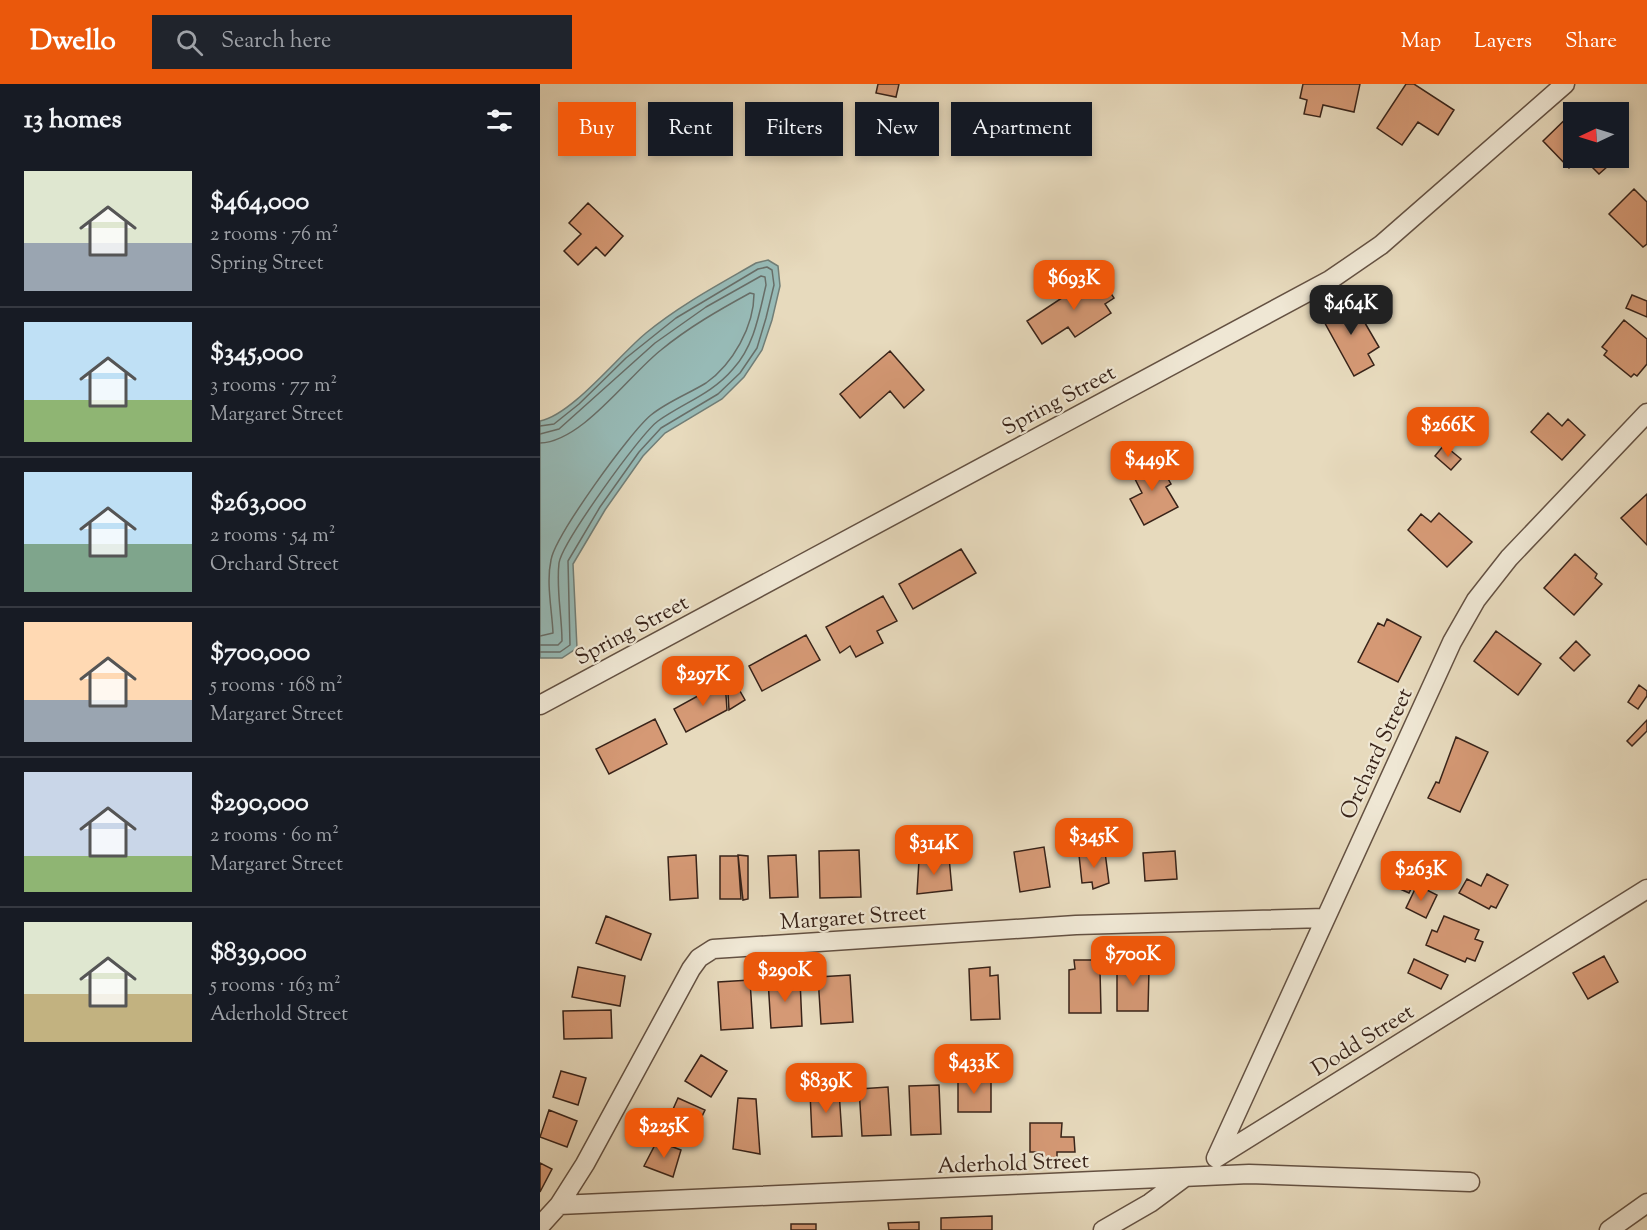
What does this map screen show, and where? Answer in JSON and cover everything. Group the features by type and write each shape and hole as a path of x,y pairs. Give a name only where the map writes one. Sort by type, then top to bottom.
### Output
{"street":[{"name":"Spring Street","path":"540,705 1330,280 1381,245 1565,84"},
{"name":"Orchard Street","path":"1216,1158 1452,642 1476,600 1509,558 1647,413"},
{"name":"Dodd Street","path":"1103,1230 1150,1203 1183,1178 1647,889"},
{"name":"Margaret Street","path":"540,1226 559,1205 585,1164 691,969 699,958 714,949 1076,925 1325,918"},
{"name":"Aderhold Street","path":"559,1205 1250,1174 1470,1182"},
{"path":"1609,1230 1647,1203"}],"water":[{"path":"768,260 778,266 780,286 762,350 744,377 722,399 665,433 643,456 605,510 573,564 577,648 562,658 540,658 540,421 566,408 646,333 672,313 756,263"}],"building":[{"path":"878,84 899,84 896,97 876,93"},
{"path":"1303,84 1360,84 1354,112 1323,105 1320,117 1304,114 1307,100 1300,98"},
{"path":"1406,84 1414,84 1454,110 1438,135 1418,122 1402,145 1377,128"},
{"path":"1563,122 1563,162 1543,141"},
{"path":"1593,168 1606,168 1599,174"},
{"path":"1634,189 1647,202 1647,244 1643,247 1609,214"},
{"path":"588,203 623,236 605,256 596,247 578,265 564,251 581,234 569,223"},
{"path":"1098,274 1114,298 1105,304 1111,313 1075,337 1068,327 1042,344 1027,321"},
{"path":"1632,295 1647,301 1647,317 1626,308"},
{"path":"1351,299 1379,347 1368,354 1374,365 1354,376 1321,316"},
{"path":"1624,320 1647,339 1647,364 1637,376 1634,374 1631,377 1604,355 1607,351 1602,347"},
{"path":"890,351 924,390 904,408 890,391 860,418 840,394"},
{"path":"1548,413 1562,426 1568,419 1585,435 1562,460 1531,432"},
{"path":"1444,445 1461,459 1451,470 1435,456"},
{"path":"1156,458 1171,484 1166,487 1178,507 1144,525 1130,499 1142,493 1131,471"},
{"path":"1647,494 1647,545 1621,518"},
{"path":"1439,513 1472,542 1447,567 1408,530 1421,514 1431,522"},
{"path":"961,549 976,573 913,609 899,584"},
{"path":"1575,554 1597,574 1595,578 1602,584 1574,615 1544,588"},
{"path":"883,596 897,621 877,631 883,643 856,657 850,646 840,653 826,627"},
{"path":"1387,619 1421,637 1398,682 1358,662 1378,623 1384,626"},
{"path":"1496,631 1541,664 1518,695 1474,661"},
{"path":"806,635 820,660 762,691 749,666"},
{"path":"1576,641 1590,655 1574,671 1560,658"},
{"path":"727,677 732,677 745,700 729,710"},
{"path":"725,681 727,710 686,732 674,709"},
{"path":"1639,685 1647,691 1647,696 1638,709 1628,702"},
{"path":"655,719 667,744 609,774 596,749"},
{"path":"1647,720 1647,731 1632,746 1627,741"},
{"path":"1456,737 1488,752 1460,812 1428,798 1436,782 1439,783"},
{"path":"1044,847 1050,887 1020,892 1014,852"},
{"path":"859,850 861,897 820,898 819,851"},
{"path":"1175,851 1177,879 1145,881 1143,853"},
{"path":"1105,852 1109,883 1093,889 1092,882 1082,883 1079,855"},
{"path":"696,855 698,898 670,900 668,857"},
{"path":"738,855 748,856 748,899 743,900"},
{"path":"796,855 798,897 770,898 768,856"},
{"path":"720,856 738,856 741,899 720,899"},
{"path":"949,857 952,890 917,894 919,860"},
{"path":"1487,874 1508,885 1496,908 1491,906 1489,909 1459,893 1467,879 1481,886"},
{"path":"1402,879 1413,885 1409,893 1398,888"},
{"path":"1417,885 1437,895 1426,918 1406,908"},
{"path":"606,916 651,934 641,960 596,943"},
{"path":"1444,916 1479,930 1475,939 1483,942 1475,961 1467,958 1465,962 1426,945 1432,930 1437,932"},
{"path":"1604,956 1618,982 1588,999 1573,973"},
{"path":"1414,959 1448,975 1441,989 1408,973"},
{"path":"1074,960 1094,960 1095,970 1100,970 1101,1013 1069,1013 1069,970 1075,969"},
{"path":"1143,961 1144,969 1149,969 1148,1011 1117,1011 1117,969 1124,969 1124,962"},
{"path":"578,967 625,976 620,1006 572,997"},
{"path":"990,967 990,976 998,975 1000,1019 971,1020 969,969"},
{"path":"850,975 853,1022 821,1024 818,977"},
{"path":"800,979 802,1026 771,1028 768,980"},
{"path":"750,980 753,1028 721,1030 718,982"},
{"path":"611,1010 612,1038 564,1039 563,1011"},
{"path":"701,1055 727,1071 711,1097 685,1081"},
{"path":"561,1071 586,1078 578,1105 553,1097"},
{"path":"958,1078 991,1079 991,1112 958,1112"},
{"path":"939,1085 941,1134 911,1135 909,1086"},
{"path":"888,1087 891,1135 862,1136 859,1089"},
{"path":"839,1091 842,1136 812,1137 810,1092"},
{"path":"678,1098 705,1110 692,1137 666,1125"},
{"path":"738,1098 756,1099 760,1154 733,1149"},
{"path":"549,1110 577,1121 567,1147 540,1137"},
{"path":"1030,1123 1062,1123 1061,1137 1074,1137 1075,1152 1057,1152 1057,1159 1036,1159 1036,1152 1030,1152"},
{"path":"657,1141 681,1150 673,1177 644,1166"},
{"path":"540,1163 552,1169 540,1192"},
{"path":"992,1216 992,1230 941,1230 941,1218"},
{"path":"919,1222 919,1230 889,1230 888,1223"},
{"path":"791,1224 816,1224 816,1230 791,1230"}]}
